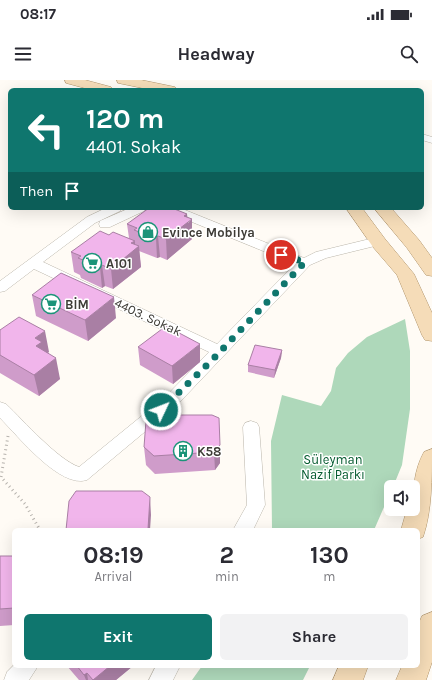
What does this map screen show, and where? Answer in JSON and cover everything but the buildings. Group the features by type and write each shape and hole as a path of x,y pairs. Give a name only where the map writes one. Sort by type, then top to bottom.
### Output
{"main road":[{"path":"71,80 99,88"},
{"path":"123,80 161,88"},
{"path":"355,210 405,274 432,335"},
{"path":"384,210 413,244 432,271"},
{"path":"414,528 432,458"},
{"path":"420,656 432,625"},
{"path":"348,680 353,668"},
{"path":"411,680 415,668"}],"street":[{"path":"0,288 91,220 112,210"},
{"path":"51,249 136,210"},
{"path":"174,210 295,260 305,262"},
{"path":"5,413 65,469 81,475 171,401 305,262 321,255 378,241"},
{"name":"4403. Sokak","path":"33,263 220,351"},
{"path":"244,528 256,505 251,427"},
{"path":"15,680 25,668"},
{"path":"160,680 169,668"}],"path":[{"path":"5,413 1,477 25,504 39,528"}],"green space":[{"name":"Süleyman Nazif Parkı","path":"405,319 410,351 410,409 402,465 396,480 384,480 384,507 375,528 272,528 271,441 282,395 321,406 331,391 336,368 348,353 367,337"},
{"path":"201,668 309,668 303,680 192,680"}],"place":[{"name":"Evince Mobilya","path":"148,232"},
{"name":"A101","path":"92,263"},
{"name":"BİM","path":"51,304"},
{"name":"K58","path":"183,451"}],"route":[{"path":"161,410 214,358 305,262 281,255"}]}
